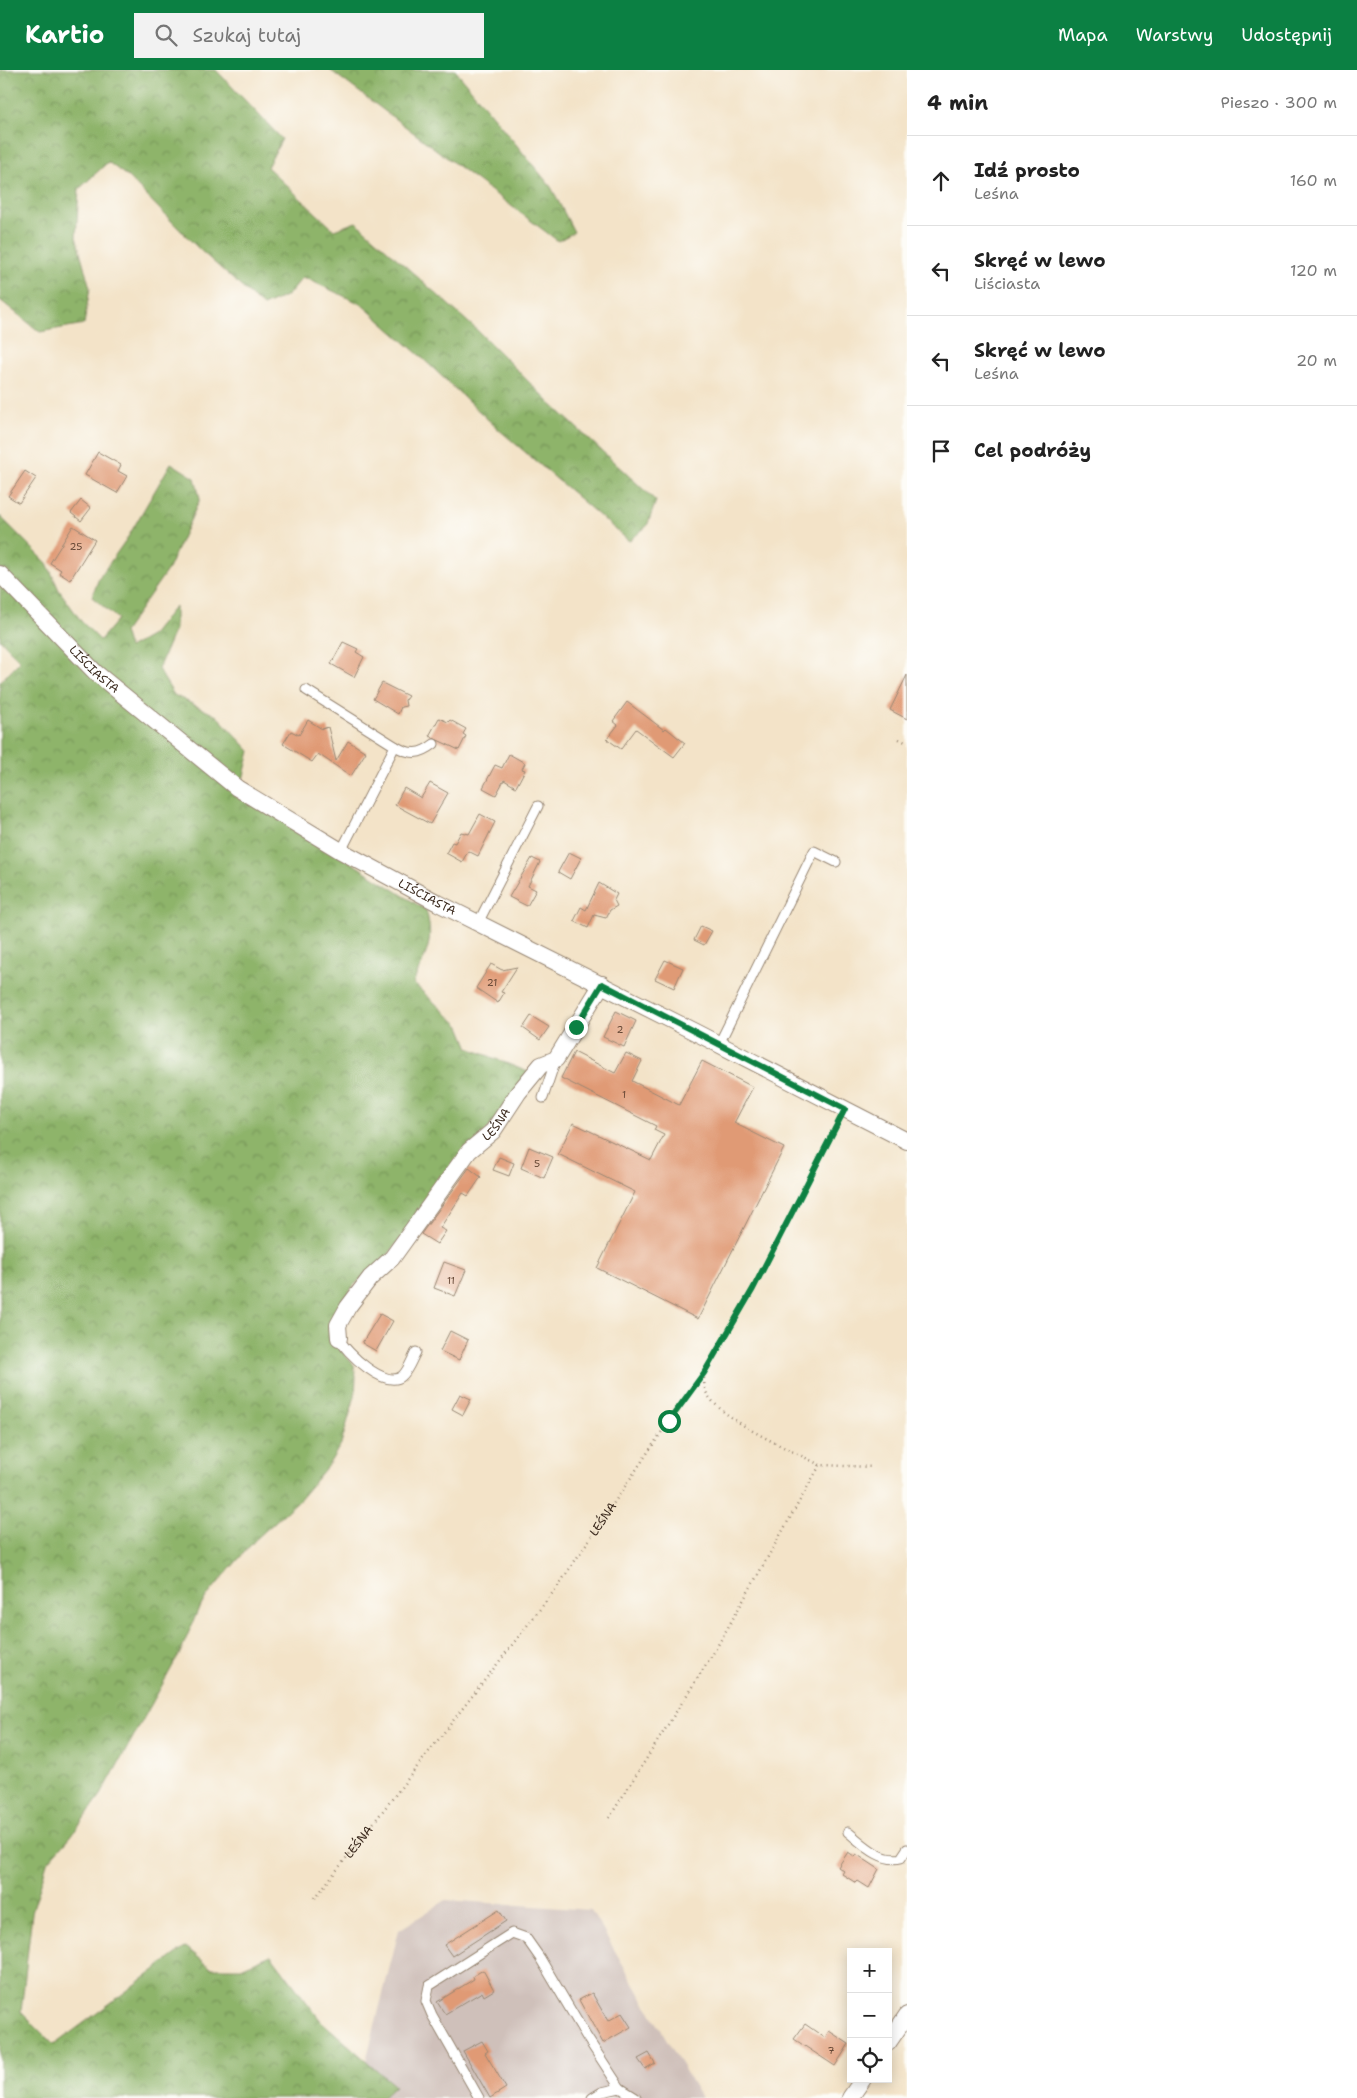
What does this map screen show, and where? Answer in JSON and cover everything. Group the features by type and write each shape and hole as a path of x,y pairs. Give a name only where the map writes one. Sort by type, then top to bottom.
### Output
{"street":[{"name":"LIŚCIASTA","path":"0,574 96,673 237,788 340,851 907,1140"},
{"name":"LEŚNA","path":"339,1338 338,1325 348,1307 370,1278 392,1258 470,1152 493,1131 518,1093 541,1065 556,1058 602,984"},
{"path":"891,2038 907,2014"},
{"path":"850,2098 860,2083"}],"lane":[{"path":"306,690 406,753 424,752 434,744"},
{"path":"340,851 395,746"},
{"path":"478,923 538,806"},
{"path":"719,1044 814,851 836,862"},
{"path":"543,1098 556,1058"},
{"path":"339,1338 350,1354 373,1371 388,1378 394,1379 402,1376 416,1352"},
{"path":"848,1832 877,1854 892,1860 901,1858 907,1849"},
{"path":"480,2098 432,2015 426,2001 429,1986 512,1933 526,1938 620,2088 636,2098"},
{"path":"592,2098 602,2092 620,2088"}],"path":[{"path":"899,740 907,743"},
{"name":"LEŚNA","path":"315,1898 558,1586 669,1421 704,1373 753,1289 845,1109"},
{"path":"704,1373 706,1392 716,1405 742,1424 820,1465 874,1468"},
{"path":"609,1818 714,1652 820,1465"}],"shaded area":[{"path":"446,1900 591,1910 701,2098 382,2098 394,2086 366,2061 399,1930"}],"green space":[{"path":"0,70 216,70 282,139 267,167 334,230 356,222 478,331 551,404 656,501 647,526 629,541 497,428 361,304 303,277 288,295 263,306 199,249 128,177 108,162 79,189 76,237 90,288 84,324 40,332 0,300"},
{"path":"330,70 455,70 551,187 574,232 558,241"},
{"path":"171,463 195,478 200,499 168,569 124,632 129,648 152,635 175,606 175,629 158,669 174,695 217,716 250,751 240,792 426,910 430,931 428,948 413,983 460,1026 469,1048 528,1072 502,1111 387,1256 353,1286 343,1304 336,1335 340,1349 354,1365 356,1376 355,1396 341,1444 329,1464 299,1500 255,1540 211,1591 198,1610 181,1651 101,1795 71,1836 47,1863 32,1913 21,2012 54,2045 186,1947 211,1968 241,1968 271,1955 321,2021 395,2086 382,2098 0,2098 0,682 20,661 0,639 0,516 47,563 59,590 81,621 100,640 118,619 92,597 99,578 128,537"}],"building":[{"path":"98,452 121,465 118,471 127,476 117,493 85,475"},
{"path":"25,471 36,478 19,503 8,496"},
{"path":"81,500 91,508 81,521 71,513"},
{"path":"73,526 95,540 70,580 59,573 61,570 50,563"},
{"path":"343,642 358,649 356,652 364,657 354,677 331,664"},
{"path":"907,675 907,719 890,710"},
{"path":"382,683 408,696 405,700 406,706 401,707 398,714 373,699"},
{"path":"627,702 664,730 666,728 685,743 674,757 636,729 621,749 607,739 618,725 613,721"},
{"path":"439,718 448,722 450,720 466,729 463,734 466,736 459,750 429,736"},
{"path":"308,720 322,729 328,727 336,761 348,741 366,752 351,776 318,754 312,762 283,744 291,731 299,735"},
{"path":"509,754 525,763 522,769 525,770 516,787 504,780 496,795 483,788 495,765 502,768"},
{"path":"430,783 448,793 430,824 395,805 404,788 421,798"},
{"path":"480,814 495,822 478,856 468,851 462,862 446,853 452,842 455,843 461,832 469,834"},
{"path":"569,852 581,858 570,879 558,872"},
{"path":"532,858 540,862 528,886 536,890 527,906 509,897"},
{"path":"599,883 617,894 614,900 617,906 610,910 606,918 594,915 588,928 574,921 581,907 586,910"},
{"path":"701,926 712,931 704,945 694,940"},
{"path":"665,960 683,968 674,988 655,979"},
{"path":"491,964 502,970 517,967 501,992 504,993 498,1003 476,988"},
{"path":"616,1011 636,1021 624,1047 603,1037"},
{"path":"531,1016 549,1027 540,1040 523,1028"},
{"path":"574,1052 615,1073 626,1053 642,1061 632,1081 679,1105 702,1061 753,1087 734,1123 784,1148 698,1319 597,1268 635,1192 558,1154 573,1123 651,1160 664,1135 654,1130 656,1126 561,1078"},
{"path":"529,1147 553,1157 544,1178 521,1168"},
{"path":"499,1157 514,1163 509,1176 493,1170"},
{"path":"469,1168 481,1177 468,1196 463,1193 440,1228 446,1231 437,1244 421,1234"},
{"path":"444,1262 466,1270 455,1296 434,1288"},
{"path":"380,1314 393,1321 376,1351 362,1343"},
{"path":"450,1331 468,1340 459,1360 440,1351"},
{"path":"460,1394 471,1399 463,1415 452,1409"},
{"path":"848,1852 854,1856 856,1854 879,1869 869,1888 858,1881 856,1883 842,1874 844,1871 838,1867"},
{"path":"499,1910 506,1921 452,1956 444,1945"},
{"path":"483,1970 494,1990 484,1996 482,1992 445,2014 437,2002 474,1979 473,1976"},
{"path":"592,1993 608,2021 622,2013 631,2027 603,2043 579,2000"},
{"path":"805,2024 825,2038 829,2031 847,2043 847,2047 835,2066 794,2039"},
{"path":"482,2041 488,2051 485,2053 506,2088 490,2098 463,2051"},
{"path":"649,2053 655,2063 645,2069 638,2059"}],"route":[{"path":"576,1027 602,984 845,1109 753,1289 704,1373 669,1421"}]}
